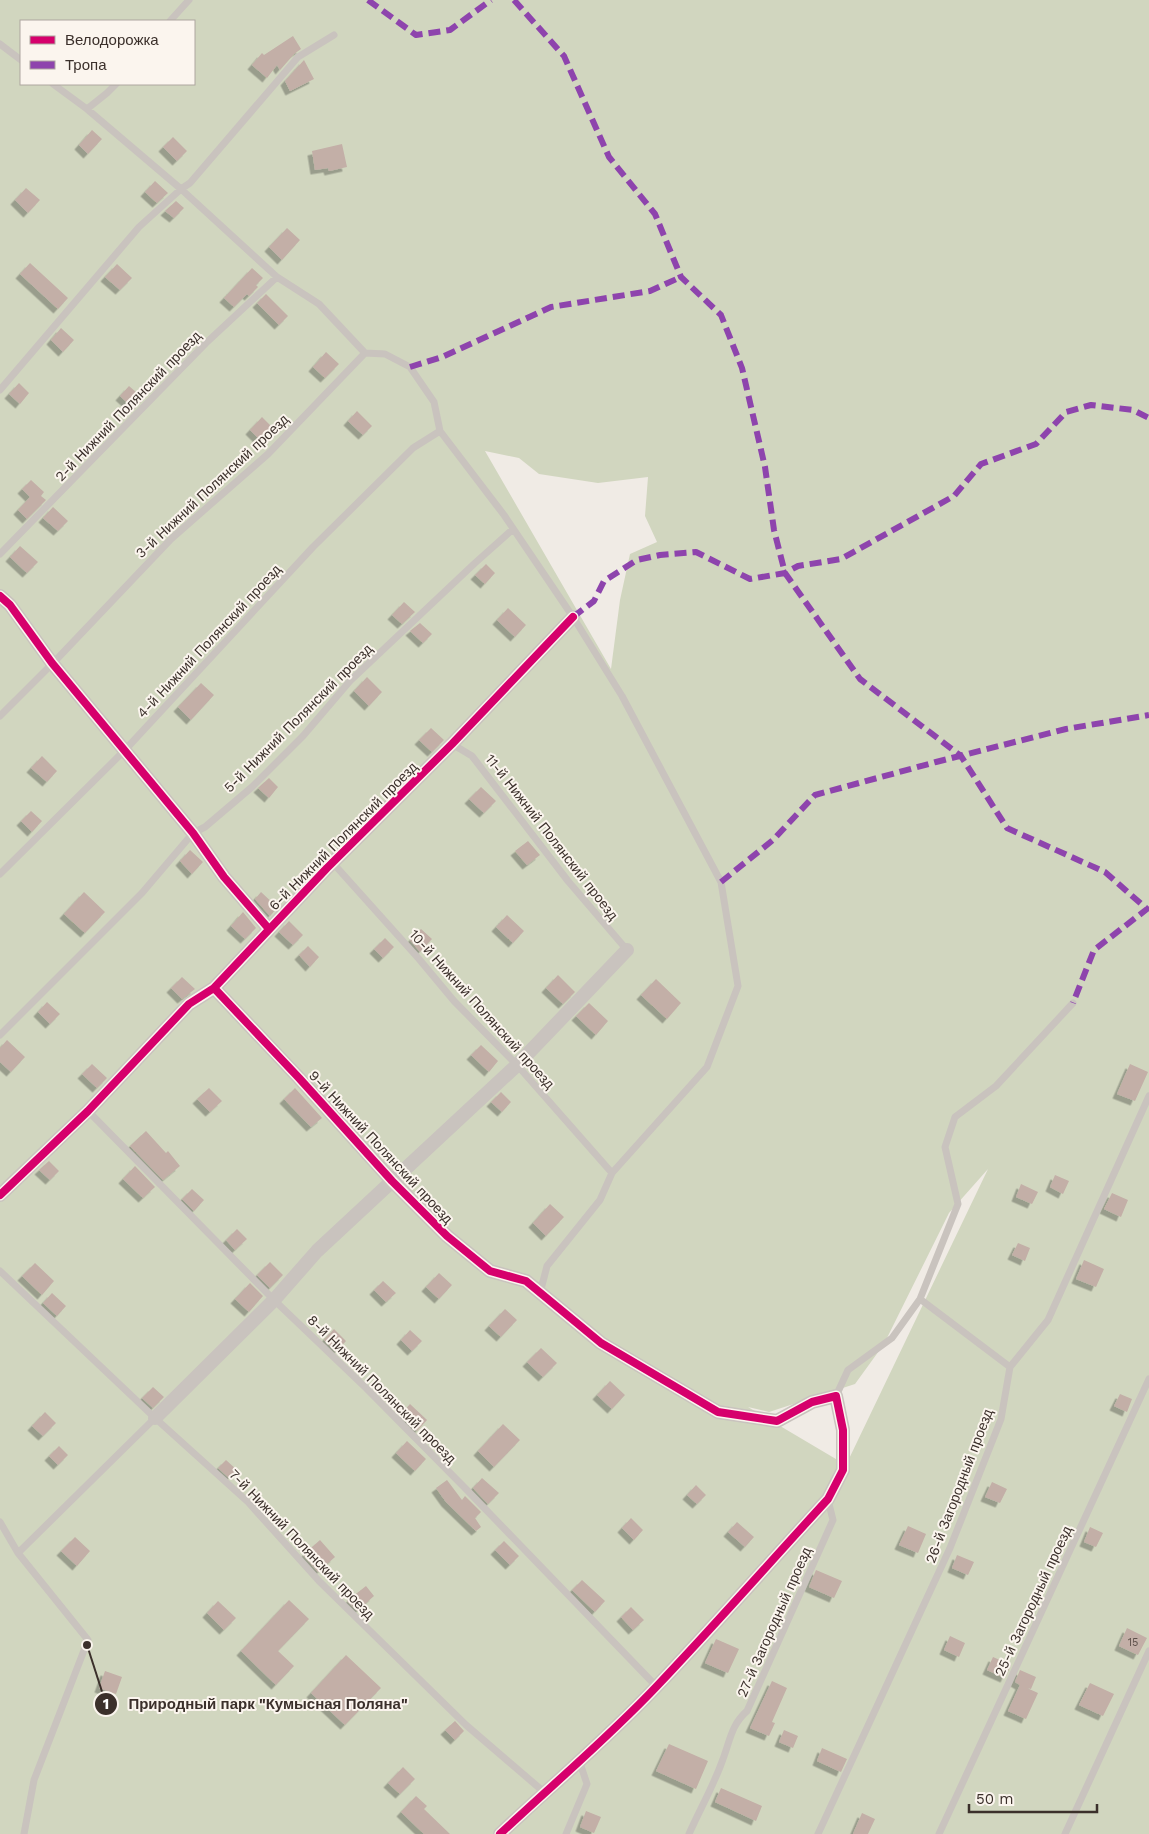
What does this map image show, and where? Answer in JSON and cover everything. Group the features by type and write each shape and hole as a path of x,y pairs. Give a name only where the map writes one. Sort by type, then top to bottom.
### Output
{"street":[{"path":"0,596 10,605 52,663 193,833 224,876 269,929"},
{"name":"6-й Нижний Полянский проезд","path":"0,1195 88,1112 189,1004 214,988 332,862 452,744 573,617"},
{"path":"155,1418 274,1300 317,1251 517,1065 627,950"},
{"name":"9-й Нижний Полянский проезд","path":"214,988 392,1181 448,1236 490,1271 526,1281 602,1344 718,1412 777,1421 812,1402 836,1396"},
{"path":"500,1834 544,1792 580,1762 657,1687 828,1498 843,1470 843,1430 836,1396"}],"lane":[{"path":"171,20 188,0"},
{"path":"0,390 139,227 190,183 298,57 334,35"},
{"path":"0,44 20,59"},
{"path":"54,85 181,189 277,277 318,304 366,353 385,354 410,367 434,402 440,430 514,529 573,617 622,696 721,882 738,986 707,1067 612,1173 600,1200 547,1266 540,1294"},
{"path":"87,110 115,85"},
{"name":"2-й Нижний Полянский проезд","path":"0,554 206,343 277,277"},
{"name":"3-й Нижний Полянский проезд","path":"0,716 171,539 268,454 366,353"},
{"name":"4-й Нижний Полянский проезд","path":"0,874 125,750 313,547 413,448 440,430"},
{"name":"5-й Нижний Полянский проезд","path":"0,1035 142,893 193,833 205,827 252,787 303,736 350,681 475,563 514,529"},
{"name":"11-й Нижний Полянский проезд","path":"452,744 472,756 568,881 627,950"},
{"name":"10-й Нижний Полянский проезд","path":"332,862 419,958 454,1002 517,1065 612,1173"},
{"path":"836,1396 848,1370 892,1338 920,1299 958,1204 945,1147 955,1117 996,1086 1073,1002"},
{"name":"26-й Загородный проезд","path":"818,1834 950,1548 1001,1419 1010,1367 1048,1320 1149,1096"},
{"name":"8-й Нижний Полянский проезд","path":"88,1112 274,1300 366,1388 657,1687"},
{"name":"7-й Нижний Полянский проезд","path":"0,1271 155,1418 248,1502 319,1581 466,1725 544,1792"},
{"path":"920,1299 1010,1367"},
{"name":"25-й Загородный проезд","path":"939,1834 1149,1378"},
{"path":"18,1553 155,1418"},
{"name":"27-й Загородный проезд","path":"689,1834 723,1760 738,1719 747,1711 833,1520 828,1498"},
{"path":"0,1522 18,1553 88,1640 34,1780 24,1834"},
{"path":"1065,1834 1149,1651"},
{"path":"566,1834 587,1784 580,1762"}],"green space":[{"path":"0,0 1149,0 1149,1834 0,1834","holes":["485,451 519,458 539,474 598,483 648,477 645,516 657,542 630,554 620,600 611,669","988,1169 846,1465 748,1407 769,1412 855,1384 884,1344 949,1213"]}],"building":[{"path":"293,36 301,49 280,70 277,65 267,78 252,65 262,53 264,55"},
{"path":"304,60 314,79 290,91 285,81"},
{"path":"92,130 102,139 88,154 79,145"},
{"path":"173,137 187,151 177,161 163,147"},
{"path":"342,144 347,167 329,171 328,168 315,170 312,151"},
{"path":"155,181 168,193 157,203 145,192"},
{"path":"26,188 40,200 28,213 15,200"},
{"path":"176,201 184,208 174,218 165,211"},
{"path":"287,228 300,240 282,260 269,247"},
{"path":"30,263 68,298 58,309 20,274"},
{"path":"117,264 132,278 120,290 105,277"},
{"path":"252,268 263,278 256,285 258,287 249,296 247,294 234,307 224,298"},
{"path":"266,294 288,316 279,325 257,303"},
{"path":"61,328 74,340 63,352 51,340"},
{"path":"326,352 339,364 325,378 313,367"},
{"path":"19,383 29,393 20,404 9,394"},
{"path":"129,386 144,399 134,409 120,396"},
{"path":"357,411 372,426 363,435 348,421"},
{"path":"262,417 275,430 263,443 250,430"},
{"path":"31,480 44,492 41,496 46,500 27,519 18,510 30,497 22,489"},
{"path":"53,507 68,521 58,531 43,518"},
{"path":"20,546 38,562 27,573 10,557"},
{"path":"486,564 495,573 485,584 475,575"},
{"path":"404,602 415,612 402,624 392,615"},
{"path":"508,608 526,625 515,637 497,620"},
{"path":"420,623 432,634 423,643 410,631"},
{"path":"367,677 382,692 369,706 354,691"},
{"path":"201,683 214,695 191,720 178,707"},
{"path":"431,728 444,740 432,752 419,740"},
{"path":"42,756 57,771 47,782 31,768"},
{"path":"269,778 278,787 269,798 258,788"},
{"path":"481,787 496,801 484,813 469,799"},
{"path":"31,811 42,821 32,832 21,821"},
{"path":"528,841 540,855 527,865 515,851"},
{"path":"190,850 203,862 192,874 180,861"},
{"path":"84,892 105,912 85,933 64,914"},
{"path":"261,892 277,908 270,916 255,899"},
{"path":"243,912 256,928 245,939 231,926"},
{"path":"507,915 524,931 513,943 496,927"},
{"path":"289,921 303,935 293,945 279,932"},
{"path":"421,929 432,939 420,952 410,940"},
{"path":"385,938 394,947 383,958 374,949"},
{"path":"308,946 319,957 310,967 299,955"},
{"path":"558,975 575,992 563,1004 546,988"},
{"path":"182,977 195,989 182,999 171,988"},
{"path":"656,979 681,1003 667,1019 641,995"},
{"path":"47,1002 60,1014 50,1024 38,1012"},
{"path":"589,1003 608,1021 596,1035 576,1016"},
{"path":"7,1040 25,1057 11,1072 0,1062 0,1048"},
{"path":"481,1045 498,1061 489,1072 471,1055"},
{"path":"92,1064 107,1078 97,1088 82,1074"},
{"path":"1130,1064 1148,1072 1135,1101 1117,1094"},
{"path":"209,1088 222,1101 210,1112 197,1099"},
{"path":"295,1088 322,1118 311,1127 284,1099"},
{"path":"501,1092 511,1102 502,1112 491,1102"},
{"path":"146,1131 166,1153 168,1151 180,1166 163,1180 130,1146"},
{"path":"49,1161 59,1171 50,1180 39,1170"},
{"path":"135,1166 155,1187 143,1198 123,1179"},
{"path":"1055,1175 1069,1181 1063,1194 1050,1187"},
{"path":"1021,1184 1038,1192 1032,1204 1016,1197"},
{"path":"192,1189 204,1200 194,1211 182,1199"},
{"path":"1112,1193 1128,1200 1121,1217 1104,1209"},
{"path":"550,1204 564,1217 546,1236 533,1223"},
{"path":"237,1229 247,1239 235,1250 226,1240"},
{"path":"1018,1243 1030,1248 1025,1261 1012,1255"},
{"path":"1084,1260 1104,1269 1096,1287 1076,1279"},
{"path":"270,1262 283,1275 270,1288 257,1275"},
{"path":"35,1263 54,1281 42,1295 22,1276"},
{"path":"439,1273 452,1285 439,1299 426,1287"},
{"path":"383,1281 396,1293 386,1302 374,1290"},
{"path":"250,1283 263,1296 249,1312 235,1299"},
{"path":"52,1293 66,1306 57,1316 43,1303"},
{"path":"505,1309 517,1320 501,1337 489,1326"},
{"path":"334,1329 346,1341 336,1352 324,1340"},
{"path":"410,1330 422,1341 412,1351 401,1340"},
{"path":"541,1348 557,1363 543,1377 527,1362"},
{"path":"610,1381 625,1395 612,1409 597,1395"},
{"path":"153,1387 164,1397 153,1408 142,1398"},
{"path":"1120,1394 1132,1399 1127,1412 1114,1406"},
{"path":"410,1404 427,1420 417,1431 400,1415"},
{"path":"45,1412 56,1423 43,1436 32,1426"},
{"path":"503,1424 520,1440 494,1467 478,1451"},
{"path":"407,1441 426,1459 415,1471 396,1453"},
{"path":"59,1446 68,1455 58,1465 49,1456"},
{"path":"226,1460 237,1470 229,1478 218,1468"},
{"path":"482,1478 499,1493 488,1504 473,1488"},
{"path":"447,1480 462,1500 465,1496 481,1512 475,1518 481,1527 476,1531 446,1502 436,1488"},
{"path":"992,1482 1007,1489 1000,1503 985,1497"},
{"path":"696,1485 706,1495 697,1504 687,1495"},
{"path":"631,1518 643,1530 634,1540 622,1528"},
{"path":"737,1522 754,1537 745,1547 728,1532"},
{"path":"908,1526 926,1534 918,1553 899,1545"},
{"path":"1090,1527 1103,1533 1096,1547 1084,1542"},
{"path":"75,1537 90,1551 77,1566 61,1551"},
{"path":"320,1540 335,1557 318,1572 303,1555"},
{"path":"504,1541 519,1556 510,1565 495,1550"},
{"path":"957,1555 974,1562 968,1575 952,1568"},
{"path":"816,1570 842,1581 834,1598 809,1587"},
{"path":"582,1580 605,1601 595,1612 572,1590"},
{"path":"366,1586 374,1596 357,1611 347,1601"},
{"path":"289,1600 309,1619 278,1651 294,1666 276,1685 241,1651"},
{"path":"218,1601 236,1618 224,1630 207,1613"},
{"path":"631,1607 644,1620 633,1630 621,1617"},
{"path":"1127,1628 1147,1638 1138,1655 1119,1646"},
{"path":"950,1636 965,1643 959,1657 944,1650"},
{"path":"716,1639 739,1649 728,1673 705,1663"},
{"path":"346,1655 381,1688 345,1725 311,1693"},
{"path":"993,1657 1011,1665 1005,1678 987,1670"},
{"path":"1020,1670 1036,1677 1031,1689 1027,1688 1038,1693 1026,1719 1008,1711 1020,1685 1015,1682"},
{"path":"105,1671 122,1677 116,1694 99,1688"},
{"path":"772,1681 787,1688 772,1722 775,1723 769,1736 750,1728"},
{"path":"1090,1683 1114,1694 1103,1716 1079,1705"},
{"path":"455,1721 464,1731 455,1740 445,1730"},
{"path":"784,1730 798,1736 793,1748 779,1742"},
{"path":"669,1744 708,1761 696,1789 656,1771"},
{"path":"822,1748 847,1759 841,1772 817,1761"},
{"path":"403,1767 415,1779 400,1794 388,1783"},
{"path":"721,1788 762,1806 756,1821 715,1802"},
{"path":"416,1796 427,1806 424,1809 450,1834 424,1834 401,1812"},
{"path":"586,1811 601,1817 594,1833 580,1827"},
{"path":"862,1813 875,1819 868,1834 853,1834"}],"marked path":[{"path":"368,0 416,35 450,30 491,0"},
{"path":"514,0 564,56 609,157 655,214 681,277 721,315 742,368 765,467 774,530 785,573 860,679 961,756 1007,828 1105,872 1147,909 1094,950 1073,1003"},
{"path":"410,367 442,357 551,307 650,291 681,277"},
{"path":"573,617 594,601 604,581 637,560 660,555 696,552 750,579 785,573 798,566 841,559 954,496 981,464 1036,444 1066,412 1091,405 1133,410 1149,418"},
{"path":"721,882 773,840 815,795 1066,729 1149,715"}],"cycle path":[{"path":"0,596 10,605 52,663 193,833 224,877 269,929"},
{"path":"0,1195 88,1111 189,1004 214,988 327,868 452,744 573,617"},
{"path":"214,988 392,1181 447,1236 490,1271 526,1281 601,1343 718,1412 777,1421 812,1402 836,1396 843,1430 843,1470 828,1499 700,1640 638,1705 600,1743 500,1834"}],"place":[{"name":"Природный парк \"Кумысная Поляна\"","path":"87,1645"}]}
